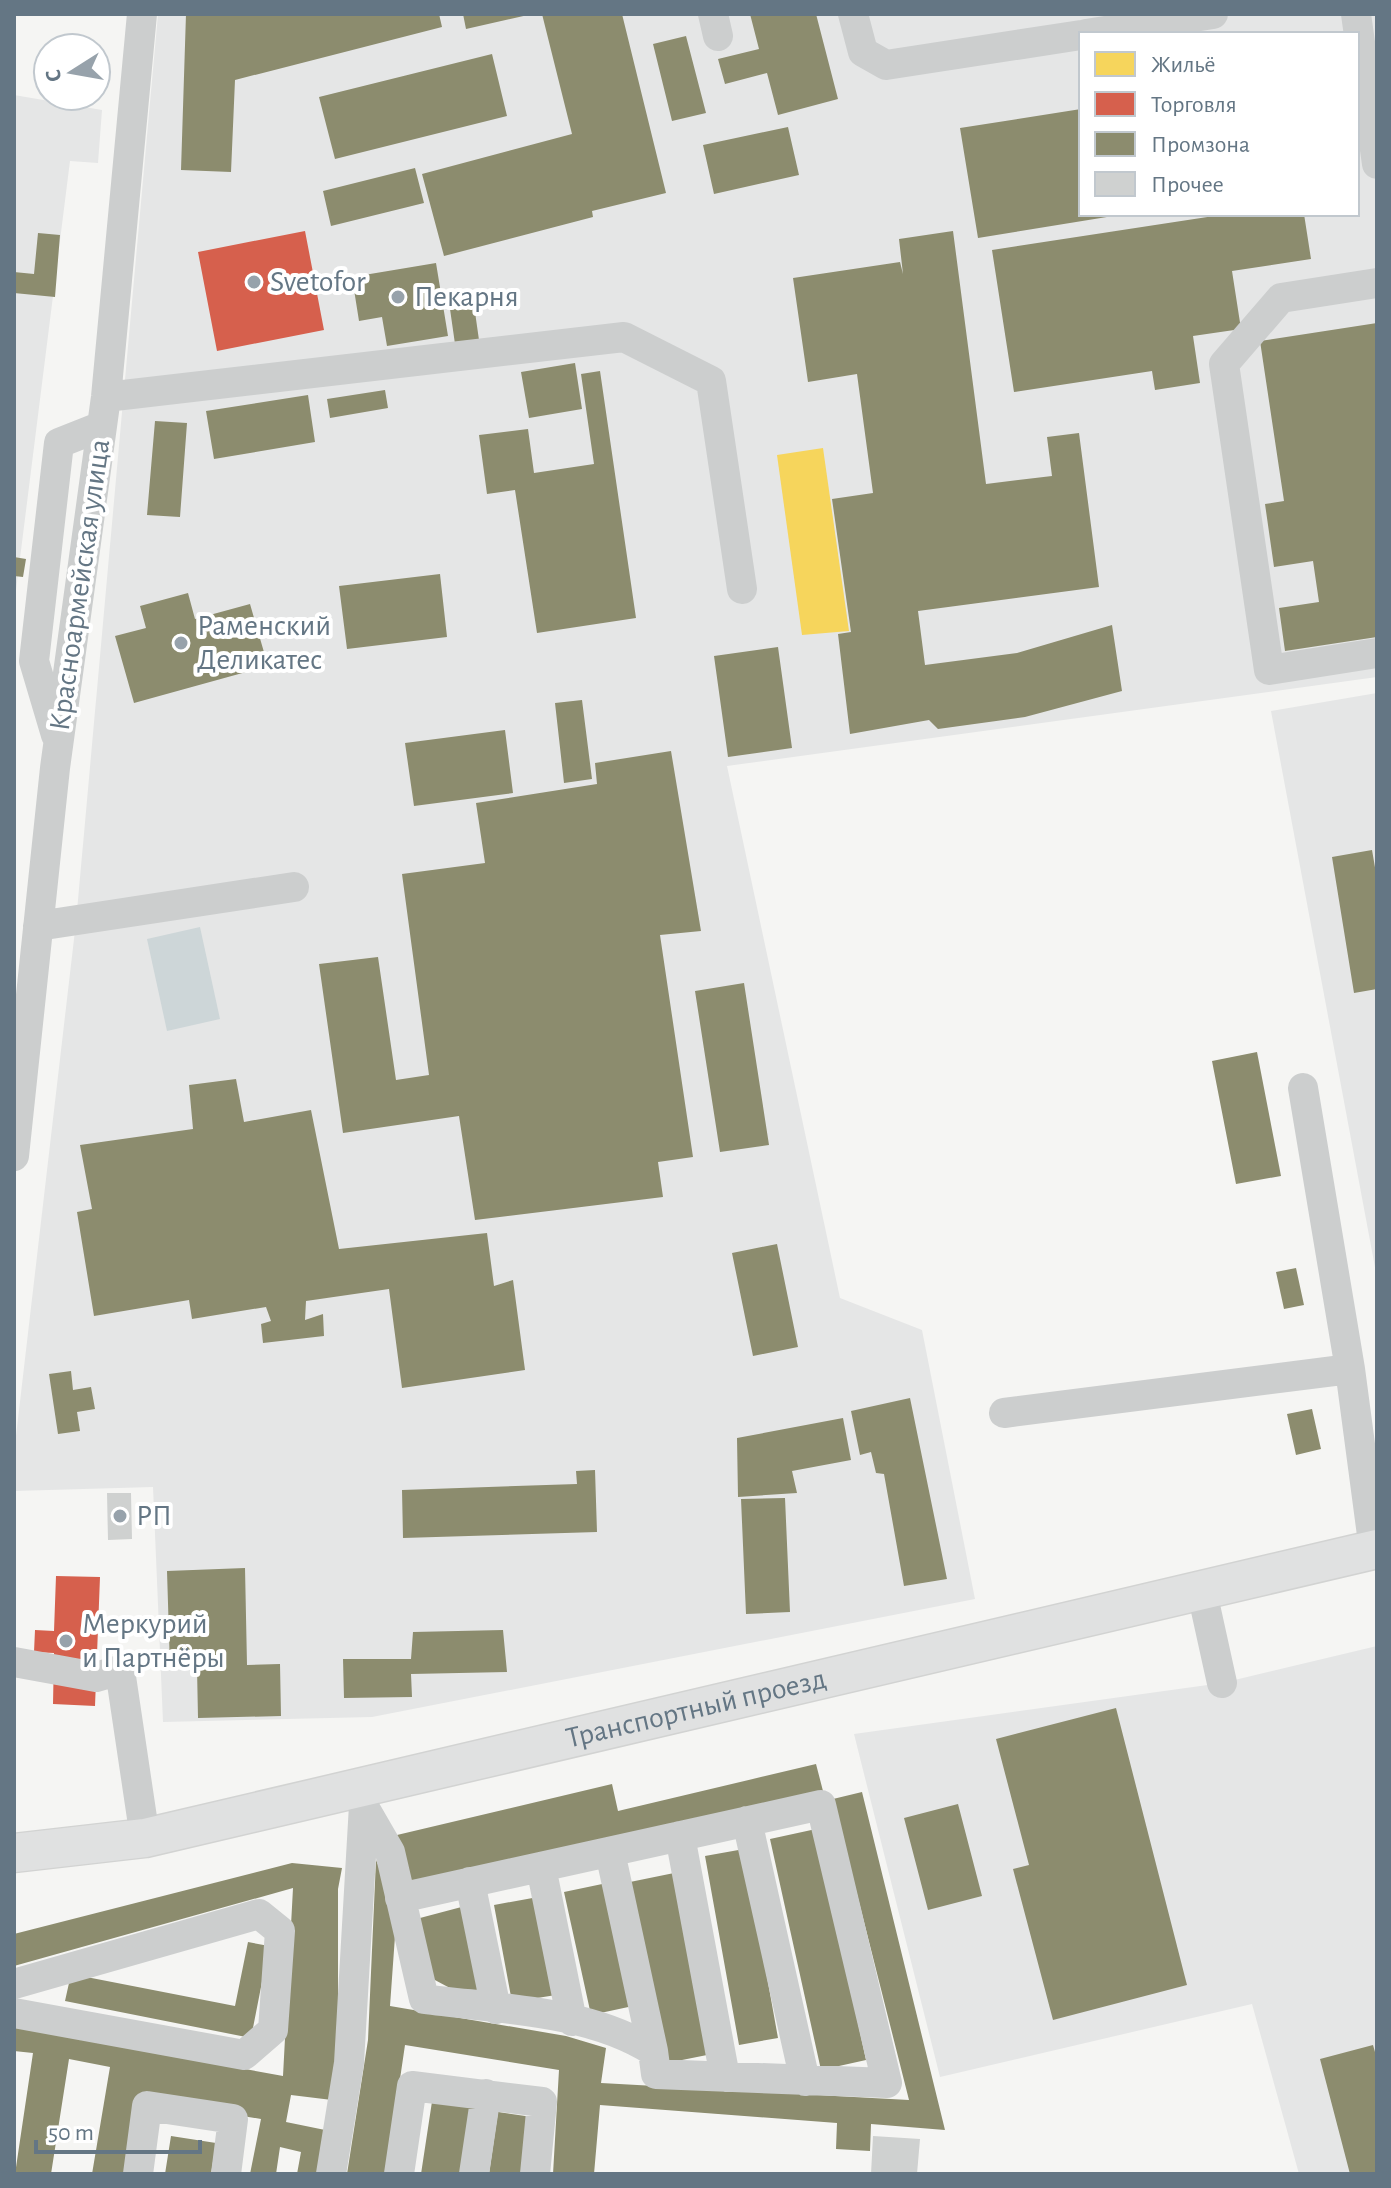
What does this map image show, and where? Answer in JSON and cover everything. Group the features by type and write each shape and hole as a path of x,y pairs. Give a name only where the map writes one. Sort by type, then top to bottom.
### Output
{"main road":[{"name":"Транспортный проезд","path":"14,1853 145,1838 362,1797 1375,1550"}],"street":[{"name":"Красноармейская улица","path":"14,1156 58,744 104,412 142,14"},
{"path":"853,14 863,52 886,65 1079,35"},
{"path":"1096,32 1213,14"},
{"path":"1359,35 1377,164"},
{"path":"1377,283 1281,298 1224,364 1269,670 1377,653"},
{"path":"58,744 34,661 59,443 104,412 624,337 711,381 742,589"},
{"path":"38,926 294,887"},
{"path":"1303,1088 1350,1369 1375,1550"},
{"path":"1004,1413 1350,1369"},
{"path":"1202,1592 1222,1683"},
{"path":"14,1662 96,1677 120,1670 145,1838"},
{"path":"362,1797 390,1852 424,1999 624,2032 653,2051"},
{"path":"331,2174 349,2063 362,1797"},
{"path":"400,1898 821,1805 887,2083 656,2074 610,1852"},
{"path":"747,1821 805,2081"},
{"path":"680,1836 725,2077"},
{"path":"541,1867 572,2021"},
{"path":"470,1882 496,2009"},
{"path":"14,1984 259,1914 280,1931 273,2030 244,2055 14,2013"},
{"path":"399,2174 412,2086 542,2102 535,2174"},
{"path":"474,2174 486,2094"},
{"path":"138,2174 147,2106 233,2119 226,2174"}],"shaded area":[{"path":"158,14 1377,14 1377,677 727,766 840,1298 922,1330 975,1599 372,1717 163,1722 153,1487 14,1491 14,1453 76,922"},
{"path":"14,95 32,98 32,112 102,112 98,163 70,161 14,606"},
{"path":"1377,693 1377,1278 1271,711"},
{"path":"200,927 220,1019 167,1031 147,939"},
{"path":"1377,1646 1377,2174 1299,2174 1252,2004 940,2077 854,1734 1222,1683"}],"building: Жильё":[{"path":"823,448 849,631 802,635 777,455"}],"building: Торговля":[{"path":"305,231 324,330 217,351 198,252"},
{"name":"Меркурий и Партнёры","path":"56,1576 100,1577 95,1706 53,1704 54,1653 34,1652 35,1630 54,1631"}],"building: Промзона":[{"path":"186,14 439,14 442,27 235,80 231,172 181,170"},
{"path":"463,14 528,14 528,15 466,29"},
{"path":"542,14 622,14 666,193 592,211 593,217 444,256 422,174 572,134"},
{"path":"750,14 816,14 838,99 778,115 767,73 725,84 718,59 759,49"},
{"path":"686,36 706,113 672,121 653,44"},
{"path":"492,54 507,116 335,159 319,97"},
{"path":"1079,109 1079,216 1113,216 978,238 960,128"},
{"path":"788,127 799,175 714,194 703,145"},
{"path":"415,168 424,203 331,226 323,191"},
{"path":"1214,216 1304,216 1311,259 1232,271 1241,329 1193,336 1200,383 1155,390 1152,371 1014,392 992,250"},
{"path":"953,231 986,484 1052,476 1047,437 1079,433 1099,587 918,611 925,665 1017,653 1112,625 1122,691 1025,717 938,729 929,720 850,734 838,634 851,632 832,499 873,493 857,374 808,382 793,278 900,262 903,274 899,239"},
{"path":"38,233 60,235 55,297 14,293 14,272 34,274"},
{"name":"Пекарня","path":"436,263 448,336 387,346 382,317 359,321 352,277"},
{"path":"473,298 479,340 455,344 449,302"},
{"path":"1377,323 1377,637 1285,651 1279,608 1319,602 1313,561 1274,567 1265,504 1284,501 1260,341"},
{"path":"575,363 582,409 529,418 521,372"},
{"path":"600,371 636,618 537,633 515,490 487,494 479,435 528,429 534,473 594,464 581,374"},
{"path":"385,390 388,408 330,418 327,399"},
{"path":"308,395 315,442 214,459 206,411"},
{"path":"155,421 187,423 180,517 147,515"},
{"path":"14,557 26,559 23,577 14,576"},
{"path":"440,574 447,637 347,649 339,586"},
{"path":"188,593 195,619 250,604 268,666 134,703 115,636 146,628 140,606"},
{"path":"778,647 792,748 728,757 714,656"},
{"path":"582,700 592,779 564,783 555,703"},
{"path":"505,730 513,793 414,806 405,743"},
{"path":"671,751 701,931 660,935 693,1157 658,1162 663,1197 475,1220 459,1116 343,1133 319,964 378,957 396,1080 429,1075 402,874 485,863 476,803 597,784 595,763"},
{"path":"1372,850 1377,879 1377,989 1354,993 1332,857"},
{"path":"744,983 769,1145 720,1152 695,991"},
{"path":"1257,1052 1281,1176 1236,1184 1212,1061"},
{"path":"236,1079 244,1122 311,1110 339,1249 487,1233 494,1286 513,1280 525,1370 402,1388 389,1289 306,1301 305,1320 323,1314 324,1336 263,1343 261,1324 271,1321 266,1307 192,1319 189,1300 94,1316 77,1212 92,1209 80,1145 193,1129 189,1085"},
{"path":"777,1244 798,1347 753,1356 732,1253"},
{"path":"1296,1268 1304,1305 1284,1309 1276,1272"},
{"path":"71,1371 73,1390 91,1387 95,1409 77,1412 80,1431 58,1434 49,1374"},
{"path":"910,1398 947,1579 904,1586 884,1474 876,1473 871,1452 860,1455 851,1411"},
{"path":"1312,1409 1321,1449 1296,1455 1287,1414"},
{"path":"843,1418 851,1460 792,1471 797,1493 738,1497 737,1438"},
{"path":"595,1470 597,1532 403,1538 402,1490 577,1484 576,1471"},
{"path":"785,1498 790,1612 746,1614 741,1499"},
{"path":"245,1568 247,1665 280,1664 281,1716 198,1718 197,1668 170,1668 167,1571"},
{"path":"503,1630 507,1672 411,1674 412,1697 344,1698 343,1659 411,1659 413,1632"},
{"path":"1116,1708 1187,1985 1053,2020 1013,1869 1029,1865 996,1739"},
{"path":"816,1764 823,1791 409,1890 397,1835 612,1784 618,1811"},
{"path":"862,1792 945,2130 871,2124 870,2151 836,2149 837,2123 600,2105 594,2174 553,2174 559,2070 405,2045 386,2174 347,2174 368,2040 376,1860 397,1908 390,2006 566,2036 606,2048 601,2083 909,2100 833,1799"},
{"path":"958,1804 982,1896 928,1910 904,1818"},
{"path":"816,1829 866,2060 821,2070 770,1839"},
{"path":"744,1849 778,2038 739,2045 705,1856"},
{"path":"292,1863 342,1868 338,1889 338,2077 332,2100 291,2095 286,2122 330,2131 322,2174 297,2174 301,2152 280,2147 276,2174 250,2174 261,2119 171,2104 125,2174 92,2174 110,2067 69,2059 51,2174 15,2174 33,2053 14,2051 14,2027 283,2076 293,1888 14,1966 14,1934"},
{"path":"679,1872 717,2053 667,2063 630,1882"},
{"path":"607,1883 633,2006 591,2015 564,1892"},
{"path":"538,1897 556,1995 512,2002 494,1905"},
{"path":"469,1905 488,1990 463,1995 433,1979 420,1918"},
{"path":"248,1942 269,1946 251,2038 65,2001 71,1974 235,2006"},
{"path":"1373,2045 1377,2059 1377,2174 1350,2174 1320,2059"},
{"path":"433,2095 476,2102 465,2174 421,2174"},
{"path":"498,2112 539,2118 531,2174 489,2174"},
{"path":"171,2136 216,2143 211,2174 165,2174"}],"building: Прочее":[{"name":"РП","path":"107,1493 131,1493 132,1539 108,1540"},
{"path":"873,2136 920,2139 917,2174 871,2174"}],"place":[{"name":"Svetofor","path":"254,282"},
{"name":"Пекарня","path":"398,297"},
{"name":"Раменский Деликатес","path":"181,643"},
{"name":"РП","path":"120,1516"},
{"name":"Меркурий и Партнёры","path":"66,1641"}]}
